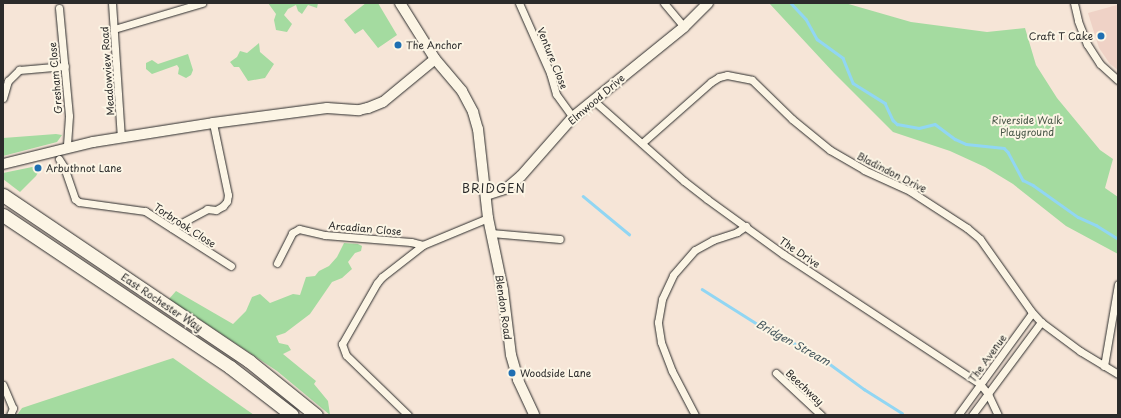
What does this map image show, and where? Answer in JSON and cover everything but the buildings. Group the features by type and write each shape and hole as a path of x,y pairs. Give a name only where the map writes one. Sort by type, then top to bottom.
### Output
{"highway":[{"name":"East Rochester Way","path":"3,195 242,356 316,415"},
{"name":"East Rochester Way","path":"3,215 230,367 292,415"}],"street":[{"name":"Meadowview Road","path":"112,3 121,137"},
{"path":"114,29 202,3"},
{"name":"Blendon Road","path":"400,3 435,59 458,86 473,112 478,129 488,218 503,290 513,366 534,415"},
{"name":"Venture Close","path":"519,3 550,73 556,94 573,117"},
{"path":"664,3 684,27"},
{"name":"Elmwood Drive","path":"486,195 507,188 521,176 573,117 592,100 684,27 708,3"},
{"path":"1074,3 1078,21 1087,44 1100,64 1118,80"},
{"name":"Gresham Close","path":"59,8 69,116 67,148"},
{"path":"3,164 67,148 121,137 327,108 359,110 368,108 384,102 435,59"},
{"path":"3,98 8,81 12,75 19,70 65,66"},
{"name":"Bladindon Drive","path":"642,143 711,82 719,77 727,75 752,80 792,119 830,150 864,170 910,191 967,228 980,239 1032,313 1041,322 1061,338 1118,374"},
{"name":"The Drive","path":"592,100 690,186 790,258 980,384 988,394 998,415"},
{"path":"172,228 207,210 216,210 223,206 227,201 228,195 213,123"},
{"name":"Torbrook Close","path":"59,159 64,167 75,199 79,202 140,209 231,266"},
{"path":"408,415 346,355 342,344 377,283 382,277 423,245 488,218"},
{"path":"695,415 672,371 661,342 658,322 662,299 673,275 695,250 713,240 736,232 746,226"},
{"name":"Arcadian Close","path":"277,262 292,233 299,229 324,235 411,242 423,245"},
{"path":"491,233 560,239"},
{"path":"1104,366 1118,284"},
{"name":"The Avenue","path":"958,415 1032,313"},
{"path":"972,415 1041,322"},
{"name":"Beechway","path":"776,373 821,415"},
{"path":"3,385 11,399 13,408 10,415"}],"shaded area":[{"path":"1117,5 1118,70 1110,64 1099,48 1088,13"}],"green space":[{"path":"268,3 318,3 317,8 308,5 302,14 298,11 296,5 288,9 284,15 292,24 287,32 276,30 274,20 276,14"},
{"path":"366,3 378,3 397,35 378,48 363,29 355,34 344,20"},
{"name":"Riverside Walk Playground","path":"769,3 845,3 911,22 987,32 1025,28 1036,65 1057,98 1100,150 1113,159 1105,188 1118,197 1118,254 1066,226 1013,184 985,167 950,151 893,132 834,73"},
{"path":"259,43 260,52 274,64 265,78 248,81 239,67 234,67 230,62 237,57 240,51 247,53"},
{"path":"188,54 193,70 191,75 186,78 178,74 179,68 177,65 152,74 146,69 146,63 152,60 158,64"},
{"path":"56,134 62,135 57,142 3,156 3,138"},
{"path":"37,166 40,169 36,176 20,192 3,179 3,173"},
{"path":"344,243 358,244 362,246 361,251 355,253 348,262 352,269 342,278 332,282 310,314 285,333 276,336 279,343 288,345 291,350 283,354 316,381 314,384 328,401 330,415 277,371 169,299 176,291 233,324 246,311 252,297 260,294 270,303 293,294 300,295 306,277 315,276 319,271 329,266 337,257"},
{"path":"173,358 254,415 17,415 22,408"}],"waterway":[{"path":"791,3 806,19 817,39 843,58 853,83 885,103 893,120 897,124 919,128 935,124 955,139 966,144 1004,148 1008,152 1023,180 1033,185 1078,217 1096,225 1118,239"},
{"name":"Bridgen Stream","path":"583,196 629,234"},
{"name":"Bridgen Stream","path":"702,289 759,325 819,356 864,389 902,413"}],"place":[{"name":"Craft T Cake","path":"1101,36"},
{"name":"The Anchor","path":"398,45"},
{"name":"Arbuthnot Lane","path":"38,168"},
{"name":"Woodside Lane","path":"512,373"}],"district":[{"name":"BRIDGEN","path":"494,189"}]}
